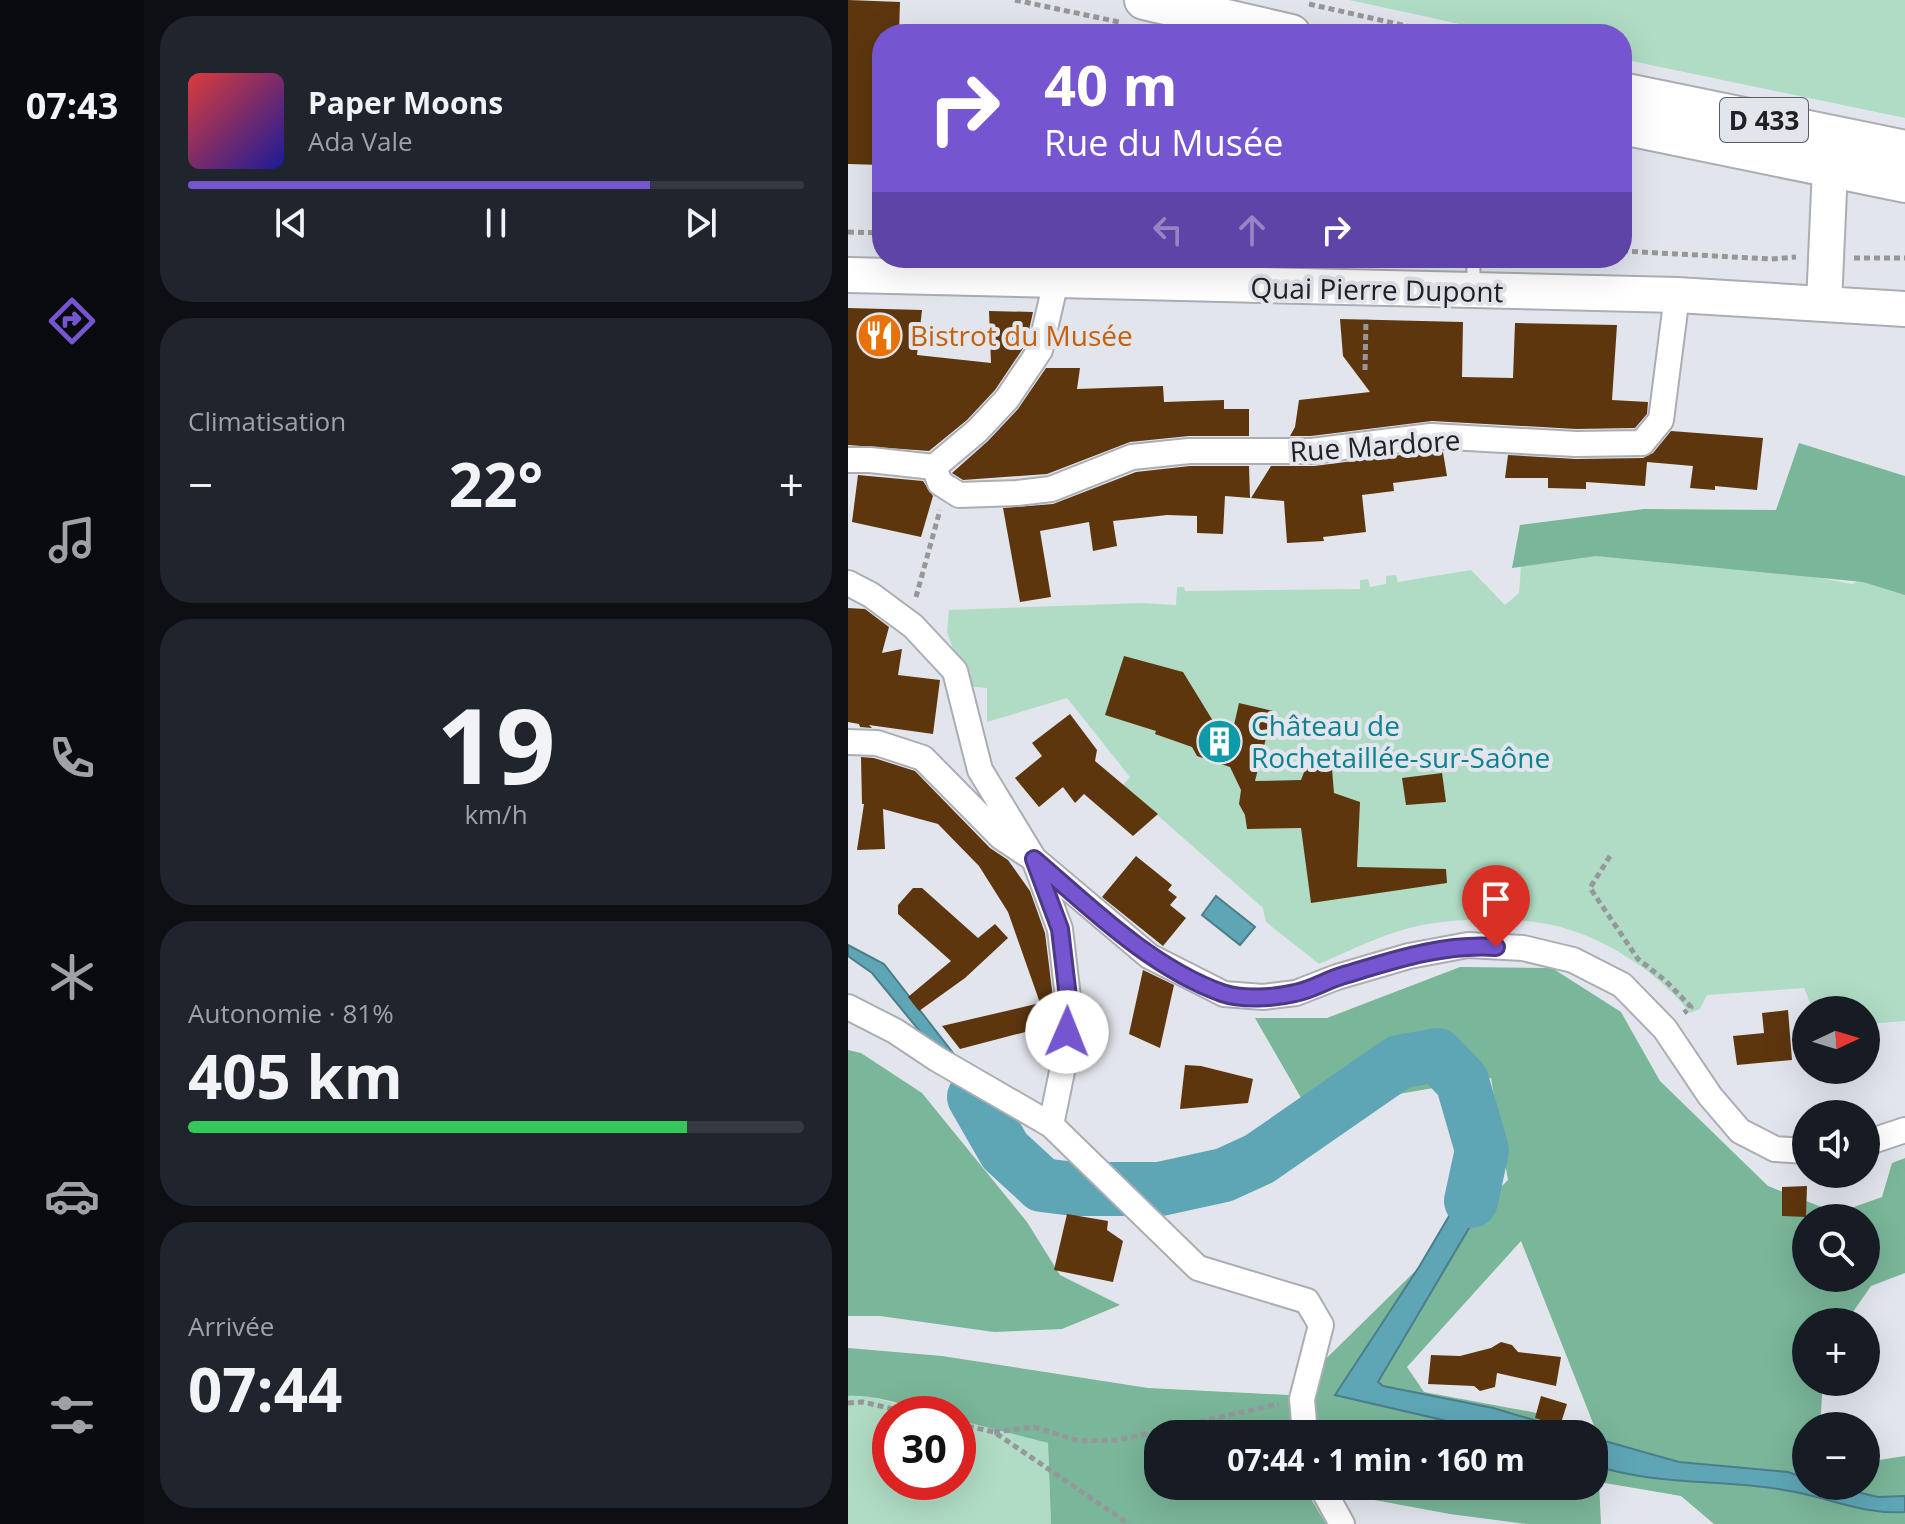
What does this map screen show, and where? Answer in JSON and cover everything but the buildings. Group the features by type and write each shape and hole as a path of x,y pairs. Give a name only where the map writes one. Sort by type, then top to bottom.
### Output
{"main road":[{"path":"1137,12 1299,19"},
{"name":"D 433","path":"1632,94 1905,150"},
{"name":"D 433","path":"1632,127 1905,183"}],"street":[{"path":"1824,304 1830,168"},
{"name":"Quai Pierre Dupont","path":"848,275 1367,288 1473,274 1677,295 1905,309"},
{"path":"848,460 934,467 977,431 1007,399 1040,350 1056,281"},
{"name":"Rue Mardore","path":"959,495 1051,489 1132,457 1189,451 1312,451 1431,436 1576,444 1642,443 1661,420 1677,295"},
{"path":"934,467 940,483 959,495"},
{"path":"848,583 871,595 913,626 955,671 980,770 1034,859 1060,929 1069,1006 1065,1057 1051,1125"},
{"path":"848,742 877,743 923,758 1001,837 1034,859 1149,956 1224,994 1263,997 1296,993 1337,977 1409,956 1468,945 1523,948 1573,960 1622,985 1665,1029 1710,1096 1740,1131 1775,1149 1792,1150"},
{"path":"848,1007 895,1031 1051,1125 1198,1268 1307,1301 1321,1325 1302,1399 1304,1420"},
{"path":"1880,1138 1905,1130"},
{"path":"1329,1500 1342,1524"}],"path":[{"path":"1015,0 1137,12"},
{"path":"1299,19 1347,24"},
{"path":"848,232 872,233"},
{"path":"1632,252 1771,259 1905,258"},
{"path":"1365,370 1367,288"},
{"path":"913,626 917,589 942,501 959,495"},
{"path":"1610,856 1590,888 1638,959 1666,981 1691,1007 1665,1029"},
{"path":"976,1428 994,1432 1034,1427 1079,1441 1118,1440 1302,1399"},
{"path":"848,1403 872,1404"},
{"path":"994,1432 1129,1524"}],"green space":[{"path":"1349,0 1905,0 1905,118 1632,61 1632,24 1460,24"},
{"path":"1799,443 1905,476 1905,595 1863,582 1596,556 1512,568 1520,525 1644,509 1776,510"},
{"path":"1539,525 1852,584 1896,559 1905,561 1905,1021 1880,1023 1880,996 1807,996 1804,988 1707,995 1700,1009 1690,1013 1650,973 1599,941 1549,924 1514,920 1461,920 1414,927 1386,935 1319,964 1266,922 1263,908 1123,785 1130,777 1067,698 987,722 987,688 966,686 947,632 949,610 1141,603 1176,605 1177,587 1184,587 1185,591 1360,589 1360,580 1368,579 1370,587 1386,584 1386,576 1396,575 1398,582 1471,570 1505,605 1519,593 1524,527"},
{"path":"1460,967 1552,968 1621,1012 1660,1081 1768,1186 1814,1204 1792,1204 1792,1292 1867,1292 1856,1308 1792,1308 1792,1396 1822,1396 1821,1412 1792,1412 1792,1500 1880,1500 1880,1460 1905,1456 1905,1524 1714,1524 1681,1496 1608,1484 1608,1420 1592,1420 1521,1241 1407,1367 1424,1392 1564,1420 1144,1420 1144,1500 1312,1500 1326,1524 1051,1524 1048,1443 976,1425 976,1396 848,1396 848,1348 942,1356 1148,1388 1289,1395 1508,1180 1491,1078 1370,1099 1304,1103 1255,1018 1327,1018"},
{"path":"848,1050 861,1053 922,1093 1027,1222 1060,1275 1120,1305 1062,1329 994,1332 880,1316 848,1316"},
{"path":"1905,1158 1905,1273 1880,1283 1880,1204 1862,1204 1882,1197 1892,1163"},
{"path":"848,1396 872,1397 872,1500 976,1500 976,1425 1048,1443 1051,1524 848,1524"},
{"path":"1374,1500 1600,1500 1601,1524 1526,1524"}],"water":[{"path":"1216,896 1255,927 1240,945 1202,915"},
{"path":"848,945 884,964 960,1062 1002,1137 1018,1157 1003,1158 981,1128 959,1079 872,973 848,956"},
{"path":"1432,1046 1456,1050 1464,1056 1476,1073 1489,1106 1462,1109 1439,1080 1412,1072 1368,1089 1323,1123 1291,1127 1375,1067"},
{"path":"1494,1128 1499,1168 1488,1196 1378,1382 1383,1386 1493,1408 1534,1420 1443,1420 1335,1395 1455,1206 1472,1161 1471,1131"},
{"path":"1285,1150 1244,1174 1148,1200 1129,1180 1188,1175 1214,1169 1250,1153"},
{"path":"1054,1174 1079,1181 1101,1203 1053,1198 1021,1179"},
{"path":"1608,1442 1679,1462 1788,1472 1792,1473 1792,1492 1664,1479 1608,1469"},
{"path":"1905,1496 1905,1512 1858,1508 1827,1500 1880,1500 1880,1497"}],"waterway":[{"path":"974,1097 1005,1151 1042,1185 1074,1189 1160,1189 1224,1175 1259,1159 1399,1062 1437,1055 1462,1081 1482,1150 1471,1201"}],"place":[{"name":"Bistrot du Musée","path":"879,335"},
{"name":"Château de Rochetaillée-sur-Saône","path":"1220,741"}],"route":[{"path":"1067,1032 1069,1006 1060,929 1034,859 1149,956 1224,994 1263,997 1296,993 1337,977 1409,956 1468,945 1496,947"}]}
